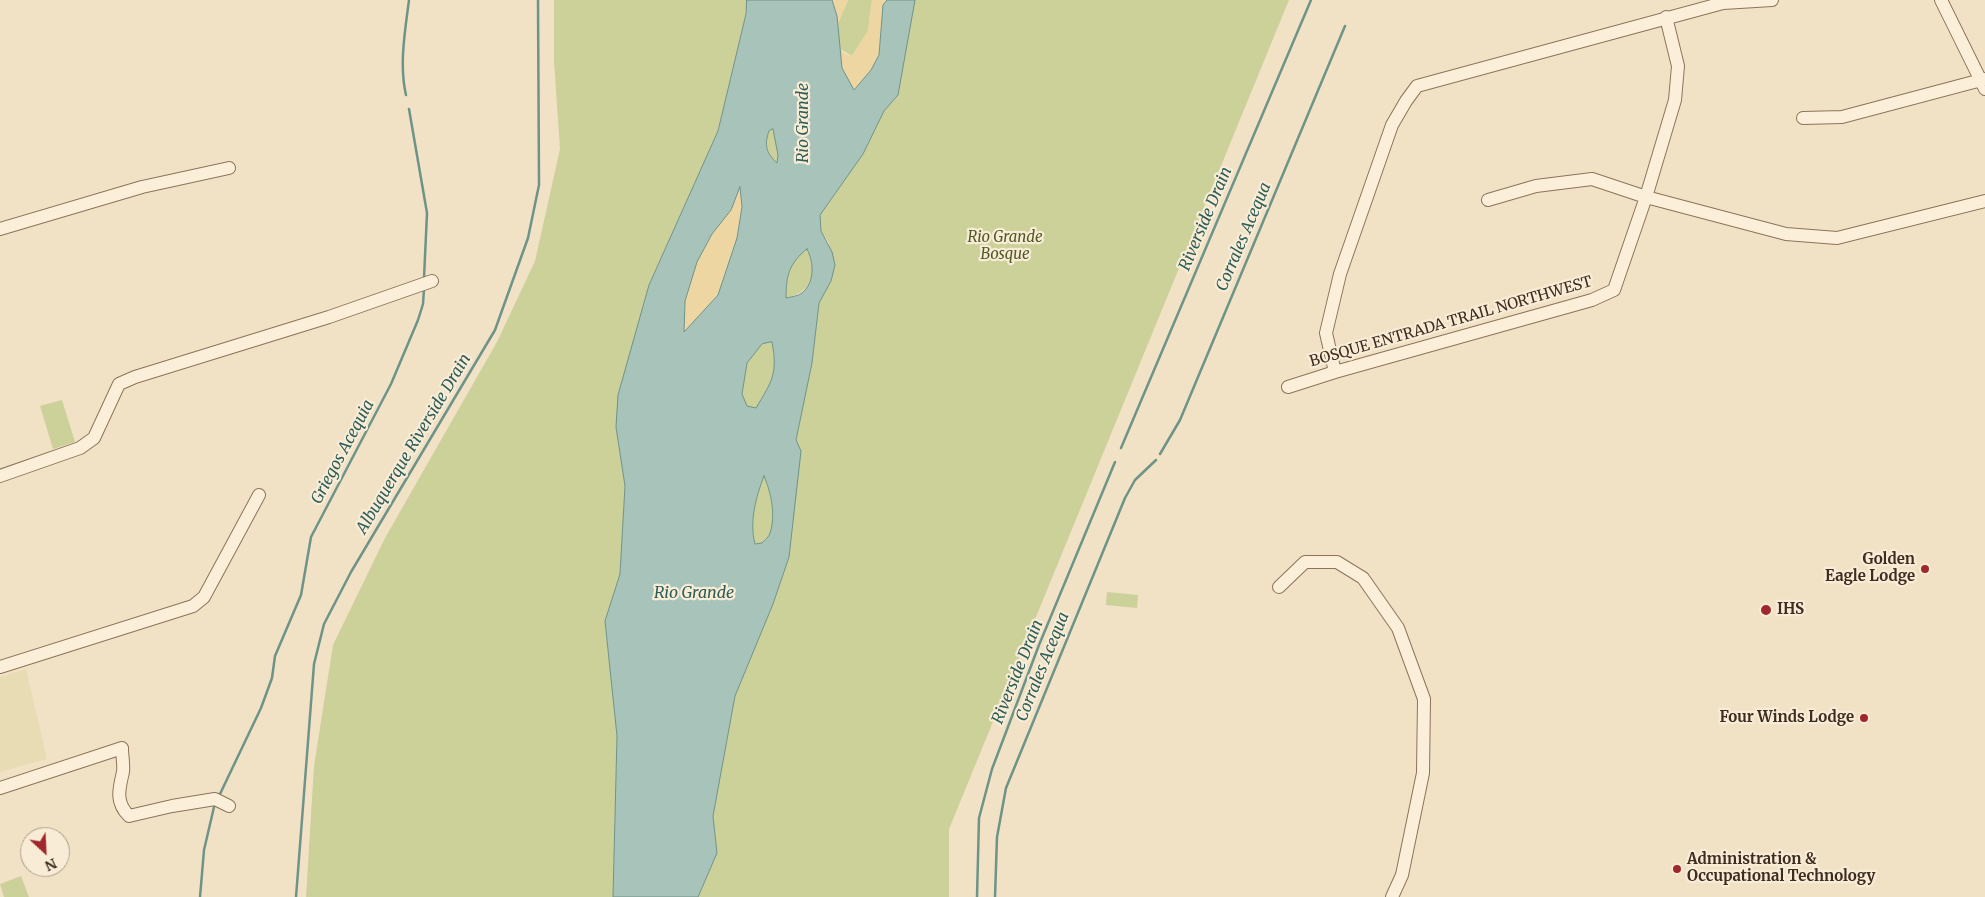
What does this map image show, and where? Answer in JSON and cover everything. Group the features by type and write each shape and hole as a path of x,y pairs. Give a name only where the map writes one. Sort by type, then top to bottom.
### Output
{"street":[{"path":"1335,372 1326,333 1340,274 1392,125 1406,100 1417,86 1723,3 1772,0"},
{"path":"1803,118 1842,117 1984,83 1941,0"},
{"path":"1646,197 1675,100 1678,66 1666,18"},
{"path":"0,229 142,187 229,168"},
{"path":"1488,200 1536,186 1592,179 1646,197 1786,234 1836,238 1985,201"},
{"name":"BOSQUE ENTRADA TRAIL NORTHWEST","path":"1288,387 1592,300 1614,290 1646,197"},
{"path":"0,476 80,448 94,438 119,384 426,284"},
{"path":"0,667 193,606 204,597 259,495"},
{"path":"1279,587 1305,562 1337,562 1363,578 1402,636 1424,699 1423,773 1402,875 1392,897"},
{"path":"0,788 122,748 123,770 119,785 119,801 122,809 129,816 215,799 229,806"}],"shaded area":[{"path":"26,669 47,759 0,772 0,677"}],"green space":[{"path":"554,0 747,0 746,14 718,131 649,285 616,427 625,486 620,574 605,621 617,736 613,897 306,897 314,766 333,645 385,538 497,342 535,261 560,149 554,61"},
{"path":"848,0 872,0 868,31 852,56 839,48 838,23"},
{"name":"Rio Grande Bosque","path":"915,0 1289,0 949,829 949,897 698,897 717,853 713,816 735,696 773,604 789,557 796,440 812,363 819,303 831,281 829,243 821,231 820,215 863,154 884,111 898,95"},
{"path":"773,128 778,155 777,164 771,156 767,145 769,131"},
{"path":"807,248 812,266 811,280 802,291 786,298 787,283 792,264"},
{"path":"772,341 774,370 770,384 756,409 747,406 742,395 747,363 762,344"},
{"path":"62,400 75,442 53,449 40,406"},
{"path":"764,476 771,505 772,528 770,534 762,543 754,544 754,510"},
{"path":"1107,592 1138,595 1137,608 1106,605"},
{"path":"21,877 29,897 4,897 0,884"}],"sand":[{"path":"832,0 848,0 838,23"},
{"path":"872,0 887,0 883,5 879,55 871,70 853,90 842,68 839,48 852,56 868,31"},
{"path":"740,186 742,207 737,238 718,295 683,333 685,301 697,262 712,234 731,210"}],"water":[{"name":"Rio Grande","path":"747,0 832,0 837,16 842,68 854,90 871,70 879,55 883,5 887,0 915,0 898,95 884,111 863,154 820,215 821,231 832,252 835,265 831,281 819,303 812,363 796,440 801,451 789,557 773,604 735,696 713,816 717,853 698,897 613,897 617,736 605,621 620,574 625,486 616,427 618,395 649,285 718,131 746,14","holes":["773,129 778,155 777,163 770,156 767,148 769,131","740,187 742,207 737,238 718,295 684,332 685,301 697,262 712,234 731,210","807,249 811,260 812,272 809,284 800,294 786,298 790,270 801,254","772,342 774,370 770,384 756,408 747,406 742,394 747,363 762,344","764,476 769,489 773,519 767,538 762,543 755,544 753,518 758,492"]}],"waterway":[{"name":"Griegos Acequia","path":"406,95 403,60 409,0"},
{"name":"Albuquerque Riverside Drain","path":"296,897 314,664 324,624 351,572 495,330 528,238 539,185 538,0"},
{"name":"Riverside Drain","path":"1121,448 1311,0"},
{"name":"Corrales Acequa","path":"1160,454 1180,420 1345,26"},
{"name":"Griegos Acequia","path":"409,109 427,213 424,278"},
{"name":"Griegos Acequia","path":"220,794 261,708 272,678 275,656 301,595 311,537 391,384 418,320 423,304 424,289"},
{"name":"Corrales Acequa","path":"995,897 997,837 1006,788 1125,498 1135,480 1156,460"},
{"name":"Riverside Drain","path":"977,897 979,818 992,769 1039,645 1115,462"},
{"name":"Griegos Acequia","path":"200,897 204,850 214,807"}],"place":[{"name":"Golden Eagle Lodge","path":"1925,569"},
{"name":"IHS","path":"1766,610"},
{"name":"Four Winds Lodge","path":"1864,718"},
{"name":"Administration & Occupational Technology","path":"1677,869"}]}
